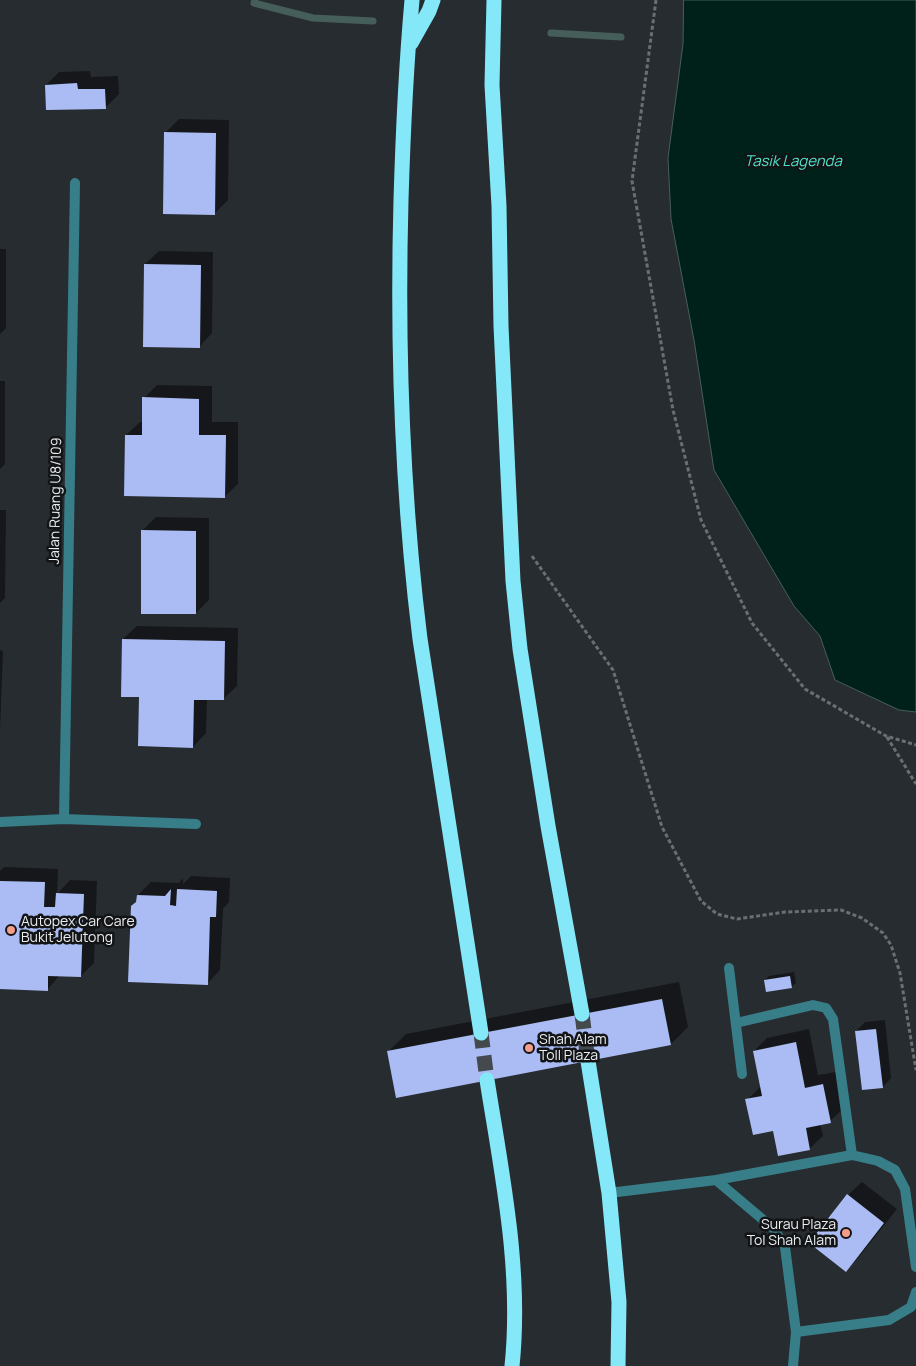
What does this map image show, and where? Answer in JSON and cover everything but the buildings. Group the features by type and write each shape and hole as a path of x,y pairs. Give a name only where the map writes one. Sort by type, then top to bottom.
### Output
{"highway":[{"path":"412,0 403,116 399,302 402,420 414,584 420,638 481,1033"},
{"path":"407,49 429,11 433,0"},
{"path":"494,0 492,85 499,206 501,326 509,524 520,648 550,836 582,1014"},
{"path":"588,1061 609,1193 619,1302 618,1366"},
{"path":"487,1080 513,1249 515,1292 512,1366"}],"street":[{"name":"Jalan Ruang U8/109","path":"64,819 75,183"},
{"path":"0,822 64,819 196,824"},
{"path":"729,968 742,1074"},
{"path":"736,1023 812,1005 826,1008 833,1019 852,1155"},
{"path":"609,1193 716,1180 852,1155 878,1161 895,1170 905,1189 916,1267"},
{"path":"716,1180 774,1229 786,1246 796,1332 793,1366"},
{"path":"796,1332 889,1320 911,1307 916,1292"}],"path":[{"path":"656,0 632,181 673,410 701,520 752,624 805,688 886,736 916,745"},
{"path":"509,524 613,670 662,827 701,901 717,914 737,919 785,912 841,910 862,918 883,933 891,945 900,973 916,1070"},
{"path":"886,736 916,784"}],"water":[{"name":"Tasik Lagenda","path":"684,0 916,0 916,712 899,710 835,680 820,636 794,606 714,470 694,340 671,219 668,158 683,44"}],"waterway":[{"path":"255,0 254,3 313,18 373,21"},
{"path":"551,33 621,37"}],"tunnel":[{"path":"582,1014 588,1061"},
{"path":"481,1033 487,1080"}],"place":[{"name":"Autopex Car Care Bukit Jelutong","path":"11,930"},
{"name":"Shah Alam Toll Plaza","path":"529,1048"},
{"name":"Surau Plaza Tol Shah Alam","path":"846,1233"}]}
